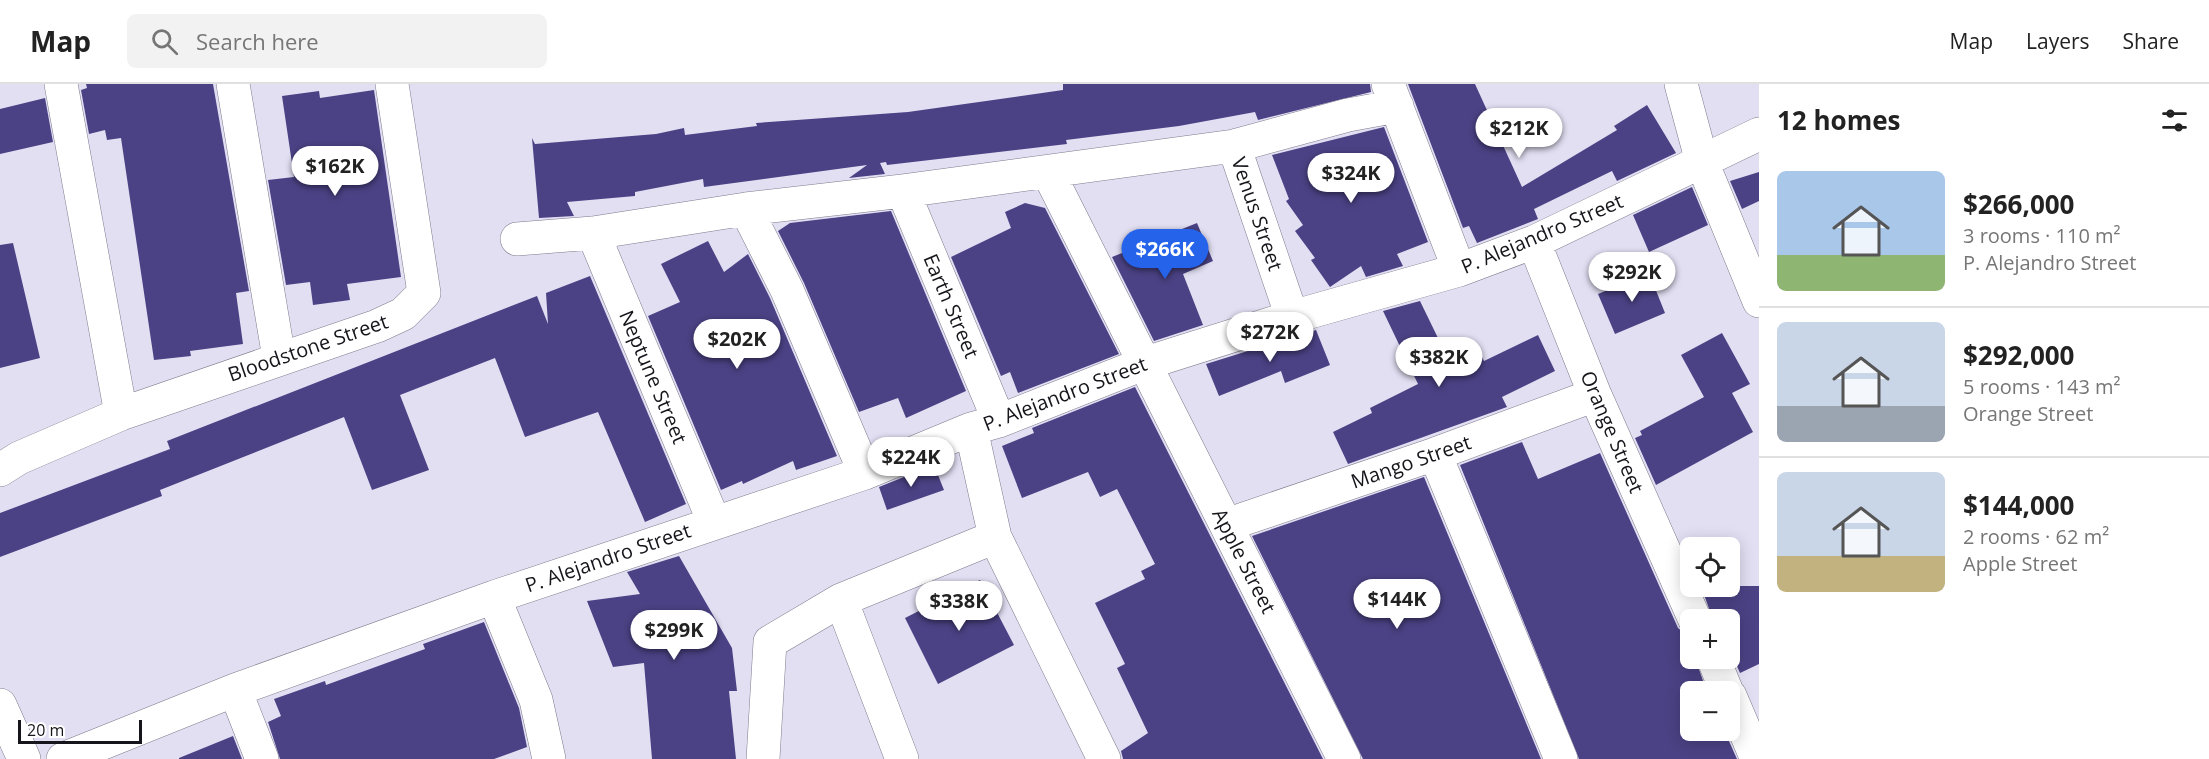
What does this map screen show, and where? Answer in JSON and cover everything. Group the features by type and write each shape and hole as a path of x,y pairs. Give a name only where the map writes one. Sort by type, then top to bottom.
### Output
{"street":[{"path":"61,84 121,414"},
{"path":"233,84 279,358"},
{"name":"Bloodstone Street","path":"0,470 18,458 121,414 377,326 404,314 424,293 392,84"},
{"path":"1681,84 1702,162 1759,301"},
{"path":"517,239 593,233 746,209 903,192 1234,146 1348,115 1393,95 1459,270"},
{"name":"P. Alejandro Street","path":"63,759 235,690 494,597 866,473 1143,364 1292,317 1459,270 1534,242 1759,134"},
{"name":"Venus Street","path":"1234,146 1292,317"},
{"name":"Apple Street","path":"1048,172 1092,255 1143,364 1344,759"},
{"name":"Earth Street","path":"903,192 985,425 995,537 1104,759"},
{"path":"746,209 787,290 866,473"},
{"name":"Neptune Street","path":"593,233 714,522"},
{"name":"Orange Street","path":"1534,242 1595,396 1690,609"},
{"name":"Mango Street","path":"1226,525 1435,454 1595,396"},
{"path":"1435,454 1561,759"},
{"path":"763,759 770,642 841,600 995,537"},
{"path":"494,597 536,700 549,759"},
{"path":"841,600 902,759"},
{"path":"235,690 262,759"},
{"path":"0,705 24,759"},
{"path":"1740,719 1757,759"}],"building":[{"path":"86,84 213,84 249,291 236,293 243,344 190,351 191,356 154,360 121,138 107,140 105,130 89,134 81,90 87,88"},
{"path":"1063,84 1370,84 1371,92 1258,120 1255,112 1179,126 1066,140 1067,144 887,165 886,162 880,163 885,174 849,178 867,165 704,187 703,179 635,192 635,196 567,202 574,216 539,218 532,138 535,144 656,134 684,128 685,135 757,126 756,123 908,112 1063,90"},
{"path":"1408,84 1475,84 1522,187 1617,130 1614,126 1647,105 1676,153 1617,181 1612,171 1534,209 1538,219 1477,243 1469,226 1463,228"},
{"path":"374,90 401,277 347,284 350,300 313,305 310,282 286,285 268,180 294,177 282,96 319,91 320,98"},
{"path":"45,98 53,142 0,154 0,109"},
{"path":"1384,127 1428,242 1397,254 1403,266 1366,277 1361,266 1330,287 1311,260 1315,258 1295,231 1303,225 1286,201 1289,199 1272,155"},
{"path":"1759,172 1759,201 1742,209 1730,181"},
{"path":"1692,187 1708,225 1649,252 1633,215"},
{"path":"1025,203 1045,208 1119,354 1018,393 1010,372 1001,376 951,257 1011,228 1005,212"},
{"path":"891,211 966,391 906,418 898,398 859,412 804,283 778,231 790,223"},
{"path":"1197,223 1213,261 1183,274 1203,325 1154,341 1112,257"},
{"path":"708,241 724,272 748,254 770,298 837,456 796,470 793,461 743,484 742,481 721,490 648,316 680,302 661,264"},
{"path":"13,243 40,358 0,368 0,245"},
{"path":"1649,273 1665,313 1615,334 1598,294"},
{"path":"590,276 686,504 645,522 598,412 525,437 495,358 400,395 429,470 372,490 344,417 160,490 162,496 0,557 0,513 170,449 167,441 537,296 548,324 546,293"},
{"path":"1420,301 1454,371 1482,357 1484,361 1538,335 1555,371 1502,397 1507,407 1348,464 1333,432 1372,413 1370,408 1418,384 1383,311"},
{"path":"1316,330 1330,365 1285,383 1281,371 1219,396 1206,364"},
{"path":"1722,333 1750,384 1732,393 1753,432 1656,485 1635,438 1642,435 1640,431 1704,397 1681,355"},
{"path":"1135,387 1323,759 1123,759 1121,751 1148,733 1117,668 1125,664 1095,603 1145,579 1141,571 1155,564 1117,489 1100,497 1088,472 1022,498 1002,446 1034,433 1032,428"},
{"path":"1522,442 1538,479 1600,453 1680,630 1680,669 1699,669 1703,681 1680,681 1680,741 1729,741 1737,759 1579,759 1460,465"},
{"path":"934,465 944,490 887,510 879,487"},
{"path":"1424,477 1541,759 1363,759 1252,536"},
{"path":"679,556 732,648 737,691 729,691 736,759 652,759 644,663 613,667 587,601 640,594 627,572"},
{"path":"980,580 1014,645 938,684 905,618"},
{"path":"1740,586 1759,586 1759,664 1740,673 1738,669 1740,609 1709,609 1705,597 1740,597"},
{"path":"484,622 519,708 527,747 494,759 280,759 268,722 281,716 274,699 325,681 326,685 425,649 423,644"},
{"path":"233,736 242,759 179,759 179,758"}]}
